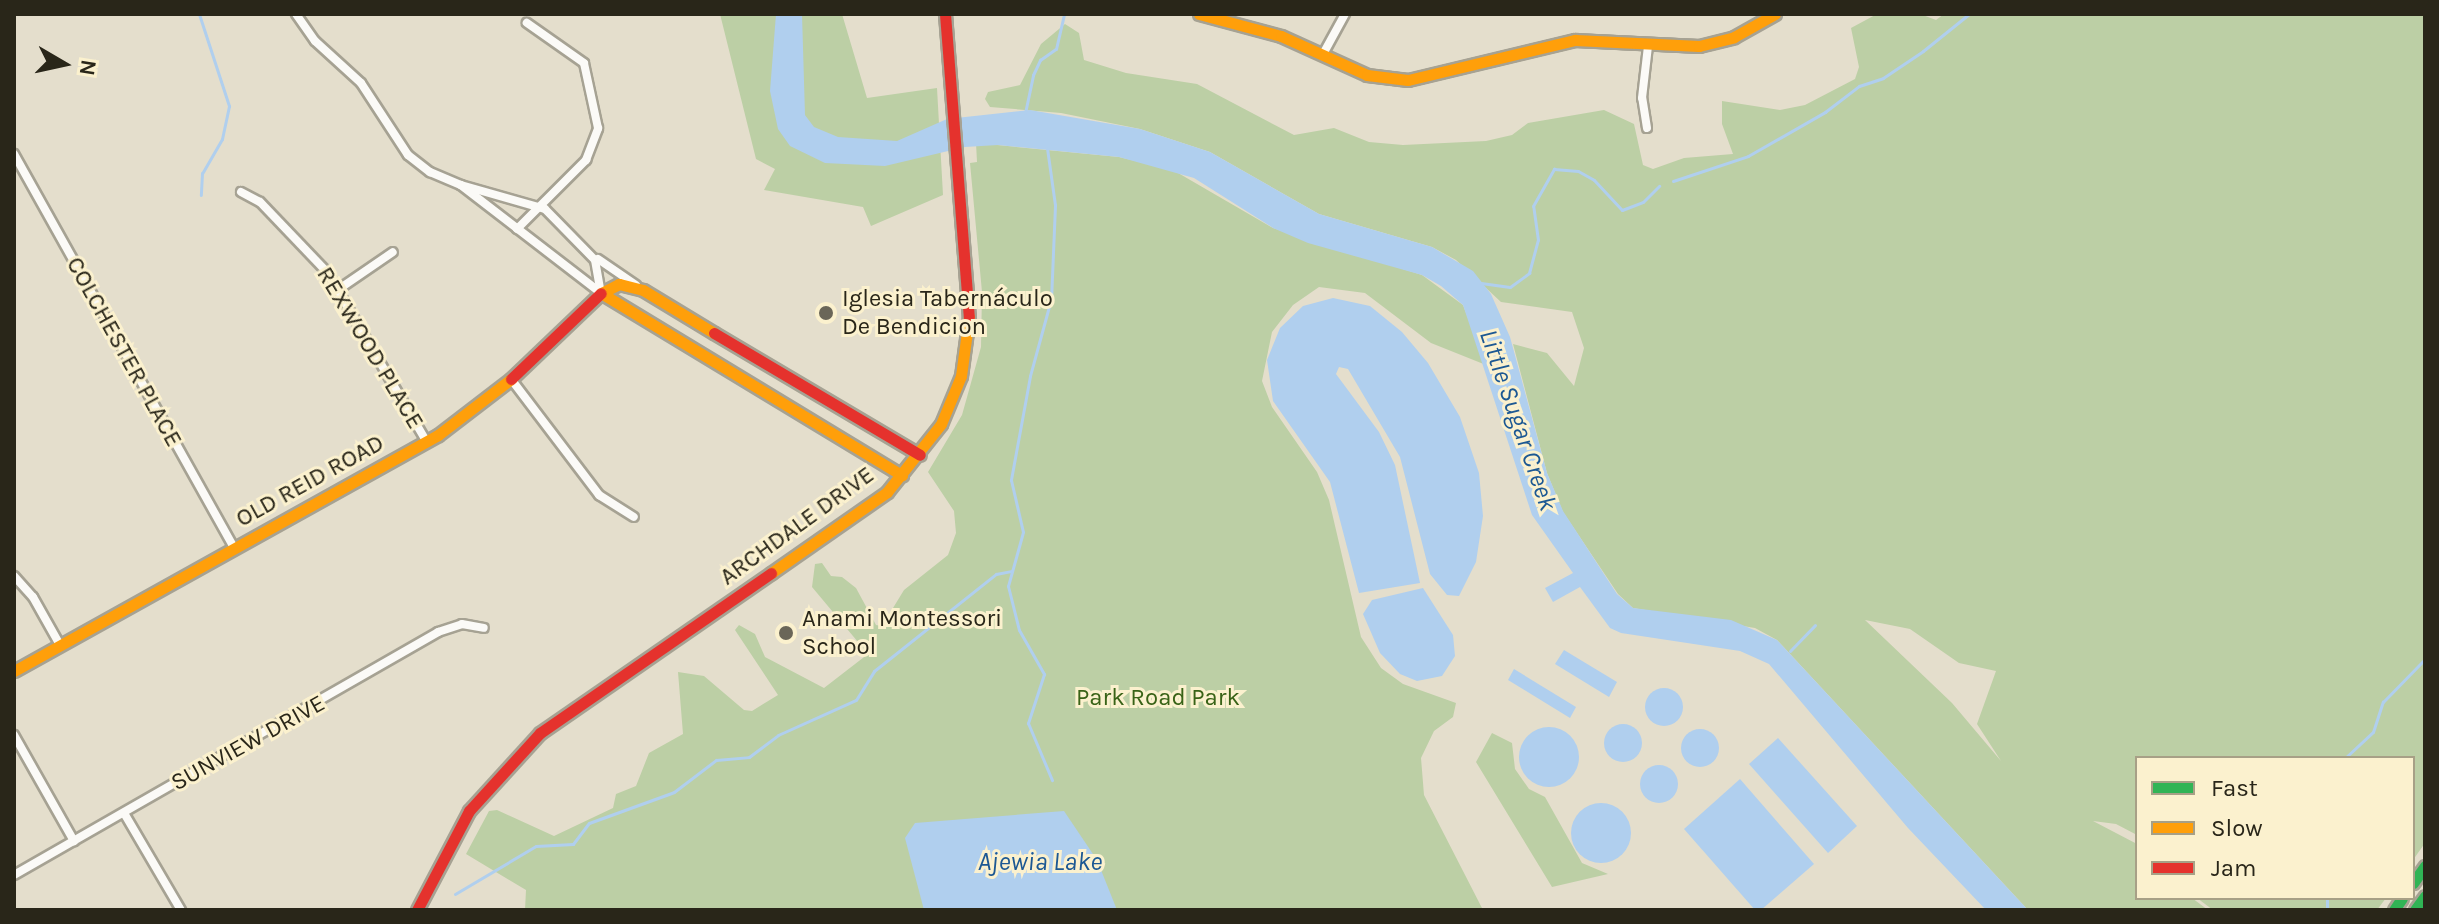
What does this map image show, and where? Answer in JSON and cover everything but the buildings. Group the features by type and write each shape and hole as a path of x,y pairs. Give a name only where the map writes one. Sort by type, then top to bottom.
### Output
{"street":[{"path":"296,14 315,41 361,83 408,155 430,172 461,185 539,206 591,254 643,290 920,455"},
{"name":"ARCHDALE DRIVE","path":"417,910 469,811 540,733 776,571 902,475 920,455 950,408 967,341 958,169 945,14"},
{"path":"1199,14 1281,36 1367,75 1408,80 1575,40 1648,46 1721,41 1775,14"},
{"path":"1322,56 1345,14"},
{"path":"517,229 586,160 598,128 584,63 527,23"},
{"path":"1647,128 1642,98 1648,46"},
{"name":"COLCHESTER PLACE","path":"14,154 235,549"},
{"path":"461,185 601,293 902,475"},
{"name":"REXWOOD PLACE","path":"241,192 260,202 311,252 339,289 426,441"},
{"path":"339,289 393,252"},
{"path":"591,254 599,268 601,293"},
{"path":"601,293 619,284 643,290"},
{"name":"OLD REID ROAD","path":"14,671 426,441 511,379 601,293"},
{"path":"511,379 599,495 634,517"},
{"path":"14,576 33,597 60,645"},
{"name":"SUNVIEW DRIVE","path":"14,875 438,632 462,624 484,628"},
{"path":"14,735 74,841"},
{"path":"124,813 181,910"},
{"path":"2415,910 2425,896"}],"green space":[{"path":"720,14 842,14 867,98 937,88 943,195 871,226 863,207 764,190 775,169 756,159"},
{"path":"1877,14 1920,14 1936,20 1944,14 2425,14 2425,843 2415,857 2415,756 2135,756 2135,834 2116,824 2093,821 2135,843 2135,900 2195,900 2208,910 2028,910 1777,640 1755,628 1633,608 1618,594 1563,512 1547,473 1513,344 1547,353 1574,386 1584,348 1572,312 1501,302 1456,260 1432,247 1319,214 1210,152 1140,129 1061,113 990,107 985,99 988,92 1020,85 1041,44 1065,24 1079,33 1084,60 1126,73 1197,84 1294,135 1334,128 1369,142 1403,145 1486,141 1512,135 1528,123 1604,110 1634,124 1643,165 1653,169 1684,158 1733,154 1722,124 1722,101 1780,110 1805,105 1855,79 1859,67 1851,28","holes":["1865,620 1910,629 1959,663 1996,671 1977,724 2001,761 1952,703"]},
{"name":"Park Road Park","path":"976,143 1119,157 1173,170 1273,228 1422,275 1463,305 1486,365 1431,343 1365,293 1319,287 1293,305 1272,332 1262,381 1272,407 1317,472 1329,500 1361,637 1381,668 1403,684 1456,703 1453,717 1434,731 1421,758 1424,795 1483,910 525,910 526,890 466,854 489,811 497,810 554,836 613,808 616,794 636,786 649,753 683,734 678,672 704,676 744,710 752,711 778,695 735,630 739,625 755,634 765,657 824,688 868,654 812,587 815,564 822,563 831,576 842,577 856,588 876,625 882,626 904,590 948,555 956,533 954,511 928,472 962,415 981,347 982,292 970,163 977,162"},
{"path":"1492,733 1512,743 1515,769 1529,789 1545,797 1582,863 1608,874 1552,887 1476,762"},
{"path":"2200,900 2384,900 2377,910 2213,910"}],"water":[{"name":"Little Sugar Creek","path":"776,14 802,14 805,115 814,127 838,137 897,141 947,119 1030,110 1140,129 1210,152 1319,214 1432,247 1473,271 1491,294 1510,337 1547,473 1563,511 1617,594 1633,608 1731,620 1777,640 2028,910 1986,910 1908,828 1769,664 1740,651 1621,633 1610,628 1580,587 1553,602 1545,588 1573,573 1532,515 1463,305 1441,286 1422,275 1308,243 1273,228 1194,178 1119,157 998,145 965,147 885,166 825,163 790,146 778,129 770,91"},
{"path":"1333,298 1370,306 1402,332 1428,363 1460,417 1479,473 1483,516 1476,562 1459,596 1447,595 1430,574 1400,457 1348,369 1339,367 1336,374 1379,432 1395,465 1420,583 1359,593 1330,482 1273,401 1267,360 1280,328 1303,306"},
{"path":"1423,588 1453,635 1455,656 1442,676 1417,681 1400,674 1380,653 1363,614 1372,600"},
{"path":"1564,650 1617,682 1609,697 1555,664"},
{"path":"1514,669 1576,707 1570,718 1508,680"},
{"path":"1664,688 1677,694 1683,707 1677,720 1664,726 1651,720 1645,707 1651,694"},
{"path":"1623,724 1636,730 1642,743 1636,756 1623,762 1610,756 1604,743 1610,730"},
{"path":"1549,727 1561,729 1570,736 1577,745 1577,769 1570,778 1561,785 1549,787 1537,785 1528,778 1521,769 1519,757 1521,745 1528,736 1537,729"},
{"path":"1700,729 1713,735 1719,748 1713,761 1700,767 1687,761 1681,748 1687,735"},
{"path":"1778,738 1857,826 1828,853 1749,764"},
{"path":"1659,765 1673,770 1678,784 1673,798 1659,803 1645,798 1640,784 1645,770"},
{"path":"1740,779 1814,864 1761,910 1755,910 1684,829"},
{"path":"1601,803 1613,805 1622,812 1629,821 1629,845 1622,854 1613,861 1601,863 1589,861 1580,854 1573,845 1571,833 1573,821 1580,812 1589,805"},
{"name":"Ajewia Lake","path":"1064,811 1097,860 1117,910 924,910 905,838 915,823"}],"waterway":[{"path":"199,14 229,106 222,139 202,173 201,195"},
{"path":"1025,113 1033,75 1040,60 1056,49 1064,14"},
{"path":"1673,181 1748,156 1825,112 1859,86 1883,78 1969,14"},
{"path":"1047,148 1055,205 1051,299 1030,376 1011,480 1023,532 1008,586 1019,630 1044,674 1028,723 1052,780"},
{"path":"1481,283 1510,287 1529,273 1538,240 1533,206 1554,169 1578,171 1594,180 1622,210 1643,202 1659,186"},
{"path":"455,894 536,846 573,844 589,823 674,792 716,760 749,757 778,735 856,700 874,671 996,574 1011,571"},
{"path":"1790,651 1815,625"},
{"path":"2347,756 2373,732 2383,702 2425,659"},
{"path":"2327,900 2327,910"}],"traffic: fast":[{"path":"2415,880 2425,866"},
{"path":"2415,910 2425,896"},
{"path":"2394,910 2401,900"}],"traffic: slow":[{"path":"1199,14 1281,36 1367,75 1408,80 1575,40 1699,46 1734,37 1775,14"},
{"path":"714,333 643,290 619,284 601,293 902,475"},
{"path":"771,573 887,492 941,424 961,376 969,317"},
{"path":"14,671 438,435 511,379"}],"traffic: jam":[{"path":"945,14 969,317"},
{"path":"511,379 601,293"},
{"path":"714,333 920,455"},
{"path":"417,910 469,811 540,733 771,573"}],"place":[{"name":"Iglesia Tabernáculo De Bendicion","path":"826,313"},
{"name":"Anami Montessori School","path":"786,633"}]}
